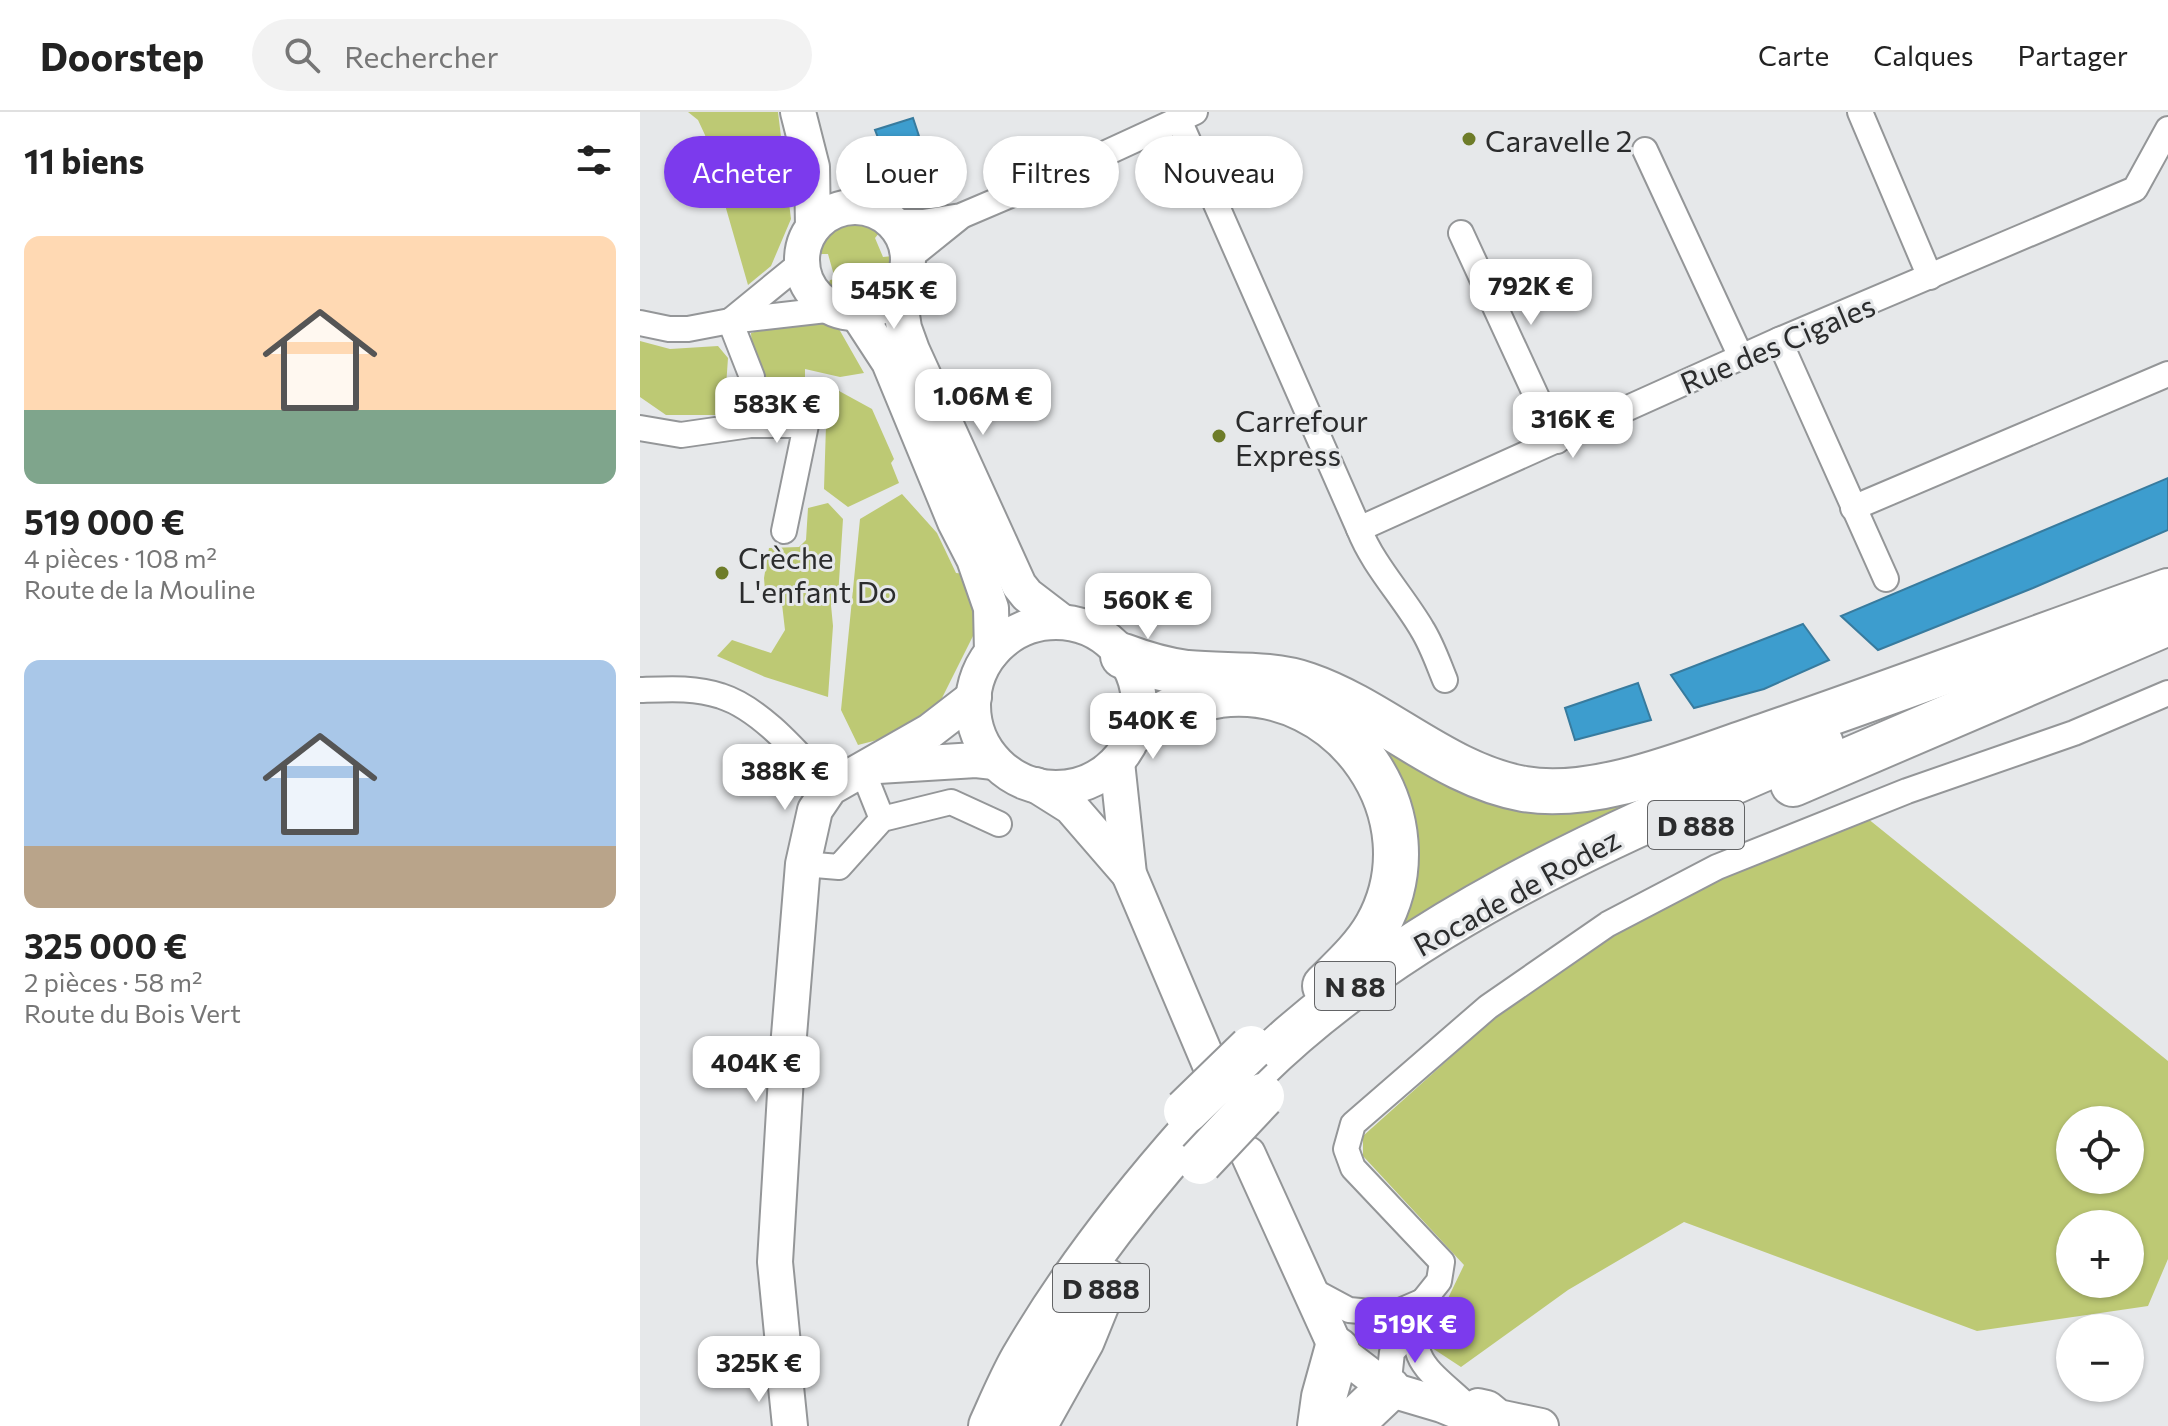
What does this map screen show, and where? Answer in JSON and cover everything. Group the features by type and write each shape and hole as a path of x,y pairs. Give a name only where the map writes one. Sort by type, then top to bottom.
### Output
{"highway":[{"path":"1123,656 1174,671 1283,679 1306,684 1352,705 1472,772 1511,786 1561,792 1614,783 1707,755 2168,592"},
{"name":"Rocade de Rodez","path":"991,1426 1022,1361 1077,1273 1128,1203 1285,1041 1325,1008 1410,948 1544,870 1671,809 2168,592"},
{"name":"Rocade de Rodez","path":"1256,1071 1321,1047 1397,990 1518,913 1666,838 2168,623"},
{"path":"1127,746 1177,706 1204,698 1240,695 1285,703 1332,726 1357,749 1378,779 1390,807 1396,834 1396,861 1387,902 1376,926 1256,1071"},
{"name":"Rocade de Rodez","path":"1020,1426 1049,1370 1142,1230 1193,1134"},
{"path":"1034,1426 1082,1340 1106,1281"},
{"path":"1320,1426 1324,1397 1337,1350"},
{"path":"1349,1426 1388,1389"}],"street":[{"path":"798,112 804,136"},
{"path":"1860,112 1930,277"},
{"path":"892,222 923,222 961,216 1187,116 1367,548 1424,631 1445,680"},
{"name":"Rue des Cigales","path":"1359,529 1779,340 2135,189 2168,129"},
{"path":"1645,150 1741,357"},
{"path":"820,174 836,189"},
{"path":"813,208 813,227"},
{"path":"848,208 825,215 813,227 806,237 801,263 812,291 822,302 846,311 889,362 955,522 974,559 991,608 992,652"},
{"path":"863,208 892,222 906,246 904,328 1001,548 1027,595 1061,621 1098,633 1123,656 1131,668 1138,693 1127,746 1129,874"},
{"path":"640,323 688,329 730,321 873,309 887,301 903,275 961,216"},
{"path":"1461,233 1557,441"},
{"path":"730,321 801,263"},
{"path":"730,321 752,377 750,425"},
{"path":"1779,340 1886,579"},
{"path":"1853,508 2168,374"},
{"path":"640,428 681,435 750,425 806,425 784,531"},
{"path":"1061,621 1041,623 1014,632 992,652 980,673 974,697 974,717 980,736 994,762 1071,807 1129,874 1210,1065"},
{"path":"640,690 681,689 732,701 753,712 830,788"},
{"path":"1453,1404 1420,1362 1415,1327 1423,1301 1439,1281 1442,1262 1353,1168 1346,1149 1353,1124 1488,1007 1608,924 1717,867 1907,791 2074,733 2168,693"},
{"path":"790,1426 775,1262 803,864 815,810 830,788 943,722 974,697"},
{"path":"1036,785 1060,788 1081,785 1094,779 1127,746"},
{"path":"865,767 976,760 994,762"},
{"path":"865,767 882,819"},
{"path":"803,864 839,867 882,819 951,802 999,824"},
{"path":"1248,1154 1337,1350 1388,1389 1453,1404 1487,1408 1498,1417 1541,1426"},
{"path":"1308,1288 1349,1310 1393,1314 1423,1301"},
{"path":"1388,1389 1392,1352 1415,1327"},
{"path":"1559,1426 1568,1426"}],"green space":[{"path":"688,112 778,112 781,136 705,136 698,120"},
{"path":"726,208 790,208 791,219 771,266 748,285"},
{"path":"851,215 864,216 883,228 875,238 883,257 893,256 886,278 870,291 859,294 838,291 828,285 830,280 835,279 828,254 814,254 825,228"},
{"path":"809,316 835,322 864,373 840,377 805,369 805,392 791,419 766,415 753,365 751,333"},
{"path":"640,341 670,349 718,346 728,358 724,415 666,415 640,397"},
{"path":"819,380 872,409 894,459 891,463 899,483 848,507 824,489 826,425 810,401"},
{"path":"902,494 937,533 956,573 967,574 982,618 937,708 885,738 858,745 841,710 860,519"},
{"path":"828,503 843,519 838,597 831,605 833,626 828,697 765,677 717,656 732,640 771,653 785,630 782,604 766,604 764,578 769,548 799,547 806,540 808,508"},
{"path":"1348,717 1459,779 1677,781 1388,940 1394,918"},
{"path":"1867,818 2168,1061 2168,1259 2148,1306 2093,1314 2056,1314 2056,1319 1977,1331 1684,1222 1568,1290 1461,1367 1426,1344 1464,1265 1363,1156 1363,1136 1489,1023 1594,947 1709,881"}],"water":[{"path":"913,118 919,136 877,136 875,130"},
{"path":"2168,478 2168,530 2033,588 1878,650 1841,616"},
{"path":"1803,624 1829,660 1764,689 1694,708 1671,675"},
{"path":"1638,683 1651,720 1575,740 1565,708"}],"place":[{"name":"Caravelle 2","path":"1469,139"},
{"name":"Carrefour Express","path":"1219,436"},
{"name":"Crèche L'enfant Do","path":"722,573"}]}
